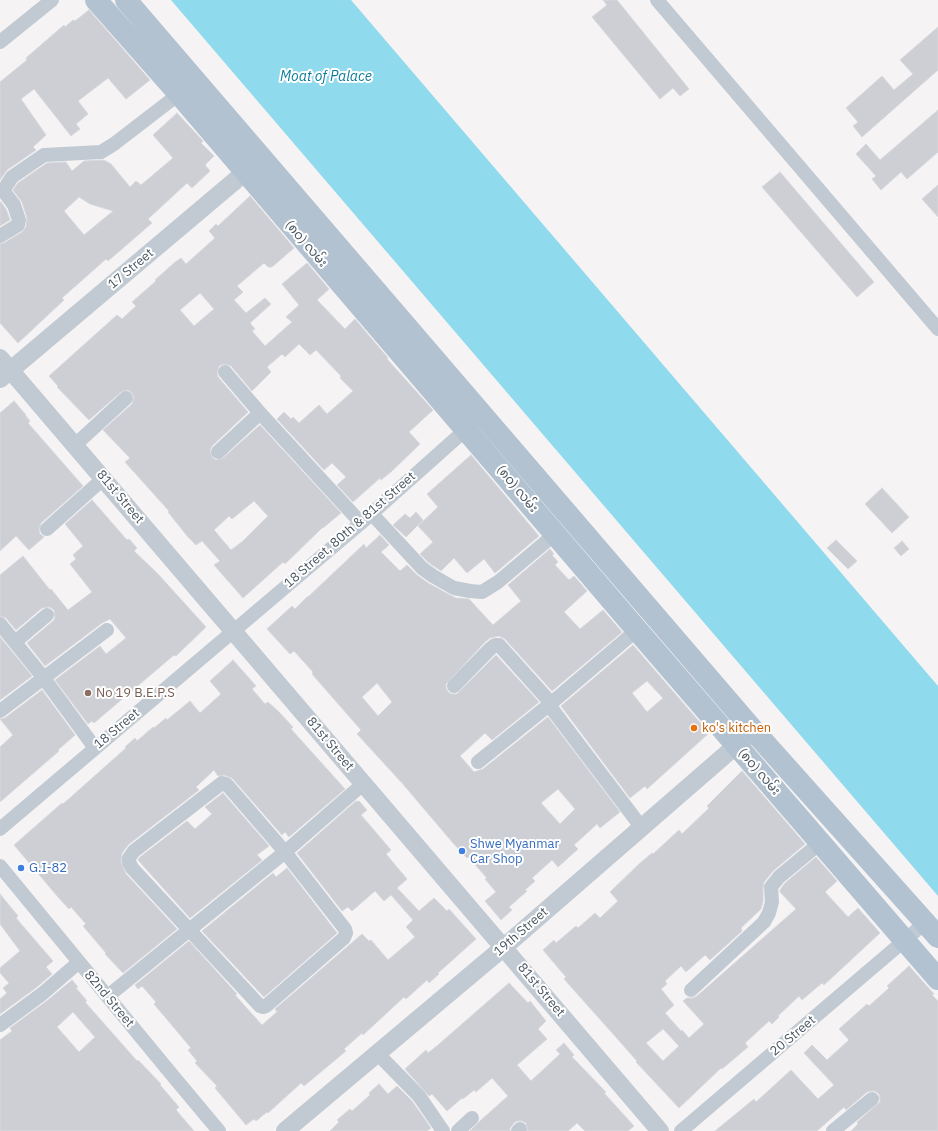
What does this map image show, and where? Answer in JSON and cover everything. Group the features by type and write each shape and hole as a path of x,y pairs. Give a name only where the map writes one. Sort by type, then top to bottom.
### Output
{"main road":[{"name":"(၈၀) လမ်း","path":"96,0 179,94 736,746 938,979"},
{"name":"(၈၀) လမ်း","path":"126,0 753,730 932,930"}],"street":[{"path":"0,42 52,0"},
{"path":"657,0 938,329"},
{"path":"0,236 18,225 20,220 14,205 5,193 4,189 12,177 44,155 101,152 114,144 179,94"},
{"name":"17 Street","path":"4,369 261,158"},
{"name":"81st Street","path":"4,369 104,478 660,1131"},
{"path":"225,372 260,413 360,523"},
{"path":"75,445 126,398"},
{"path":"218,452 260,413"},
{"path":"466,429 483,414"},
{"name":"18 Street, 80th & 81st Street","path":"234,631 360,523 466,429"},
{"path":"47,529 104,478"},
{"path":"371,513 422,568 454,588 470,591 482,592 498,582 555,534"},
{"path":"15,642 47,615"},
{"path":"0,624 43,677 95,748"},
{"path":"0,711 107,630"},
{"path":"478,762 550,704 637,630"},
{"name":"18 Street","path":"0,829 234,631"},
{"path":"454,686 490,648 495,645 499,645 550,704 642,828"},
{"name":"19th Street","path":"285,1131 504,947 753,730"},
{"path":"222,784 226,784 229,787 285,852 345,929 346,933 344,938 263,1007 260,1006 190,928 132,868 129,858 134,851 222,784"},
{"path":"108,996 285,852 363,784"},
{"path":"691,990 764,922 769,913 772,902 771,886 779,877 820,843"},
{"name":"82nd Street","path":"0,866 219,1131"},
{"name":"20 Street","path":"681,1131 905,941 932,930"},
{"path":"0,1025 42,994 79,962"},
{"path":"377,1053 419,1096 439,1129"},
{"path":"833,1131 872,1099"},
{"path":"458,1131 472,1118"}],"water":[{"name":"Moat of Palace","path":"171,0 351,0 938,686 938,896"}],"building":[{"path":"603,0 617,0 689,89 680,96 673,88 660,99 592,17 607,5"},
{"path":"89,10 150,80 126,99 108,78 78,101 88,114 76,124 80,129 71,136 34,89 21,99 46,135 33,147 36,150 7,170 0,180 0,82 27,60 26,58 64,25 65,27"},
{"path":"938,27 938,70 862,137 853,126 858,122 846,108 882,76 894,90 913,74 900,60"},
{"path":"938,110 938,152 907,179 901,172 881,190 872,179 876,176 856,154 866,144 880,160"},
{"path":"177,113 203,141 201,143 214,156 205,165 210,171 192,188 187,183 148,219 152,223 108,261 106,259 62,298 64,300 18,343 0,323 0,244 22,232 26,227 27,218 22,202 13,190 18,183 47,163 66,162 72,171 84,161 104,160 111,164 130,187 136,181 141,185 173,158 153,135","holes":["79,197 90,204 113,211 84,235 64,211"]},
{"path":"780,172 874,282 857,297 762,187"},
{"path":"938,185 938,217 922,199"},
{"path":"250,196 294,248 272,267 268,267 264,263 237,286 243,292 234,300 246,313 265,298 271,304 250,323 255,329 252,331 265,346 292,322 286,317 299,305 282,284 307,263 329,289 317,300 345,329 355,319 388,358 387,359 433,410 409,432 420,444 392,471 381,480 380,478 353,502 337,485 346,477 332,463 324,470 277,419 284,412 291,419 293,417 299,423 319,405 327,414 353,391 316,350 310,355 299,344 285,357 282,354 267,367 271,372 252,391 231,366 224,364 219,366 217,373 218,377 248,412 212,446 210,450 212,457 216,460 223,458 260,425 341,513 323,527 285,564 283,562 243,598 214,565 220,561 202,541 196,545 188,537 168,512 169,511 125,462 130,458 103,430 132,404 134,397 132,393 128,390 121,392 89,420 57,387 58,386 49,376 117,315 122,319 136,306 132,302 174,263 181,258 186,264 215,238 209,231 216,224 218,226","holes":["200,293 214,309 194,326 180,310","254,501 268,516 243,541 231,550 214,530 229,516 232,519"]},
{"path":"0,202 6,209 10,220 0,226"},
{"path":"14,401 30,421 28,423 83,486 41,523 39,530 40,534 44,537 29,550 16,536 0,551 0,413"},
{"path":"471,455 539,536 495,573 484,559 467,573 454,558 441,571 420,554 433,542 418,526 438,507 427,494"},
{"path":"882,488 909,517 892,533 865,504"},
{"path":"92,500 127,540 129,539 137,548 134,551 158,574 206,627 176,656 174,655 94,723 92,721 88,724 55,680 100,646 106,654 126,638 110,619 102,623 45,666 27,643 53,621 55,618 54,610 50,607 42,608 16,630 6,618 0,616 0,575 23,556 68,610 92,592 70,564 76,559 73,555 83,546 65,524"},
{"path":"416,512 423,520 406,537 393,525 405,514 410,518"},
{"path":"380,535 389,545 381,552 400,571 407,565 428,583 456,598 469,599 493,625 521,601 508,585 550,549 554,554 552,555 558,562 555,565 569,580 574,576 587,591 564,612 580,629 603,610 622,632 552,691 505,639 499,636 490,638 485,642 446,684 448,692 457,694 496,655 539,702 492,740 485,733 460,756 474,772 483,769 548,717 620,812 600,828 597,824 574,845 578,849 558,867 552,860 532,878 535,881 525,890 527,891 509,907 512,910 501,920 485,901 496,892 485,879 487,878 453,843 402,783 357,734 361,730 312,674 313,672 294,651 290,654 267,629 292,606 295,609 364,544 366,548","holes":["377,683 392,702 378,716 362,697","558,789 575,809 560,824 541,803"]},
{"path":"836,540 857,561 848,569 827,548"},
{"path":"902,541 909,549 901,556 894,548"},
{"path":"0,637 32,676 0,700"},
{"path":"633,645 709,733 647,789 645,786 630,798 561,706","holes":["647,681 663,698 647,712 632,693"]},
{"path":"233,660 256,686 252,689 265,704 268,702 278,711 293,727 291,729 345,789 289,837 285,832 282,835 232,778 224,775 218,776 214,770 196,787 199,790 129,844 122,853 121,862 126,874 177,929 123,973 105,954 106,953 83,926 86,924 71,907 69,909 58,897 14,845 62,803 63,804 126,748 125,747 135,738 137,741 153,727 154,728 166,718 167,720 190,701 200,713 221,694 210,681"},
{"path":"42,690 75,735 58,750 59,751 0,802 0,747 13,735 0,719 5,718"},
{"path":"742,771 805,844 773,871 764,882 761,909 741,928 742,931 710,960 705,955 686,972 681,966 665,981 667,984 661,989 674,1005 665,1013 689,1038 704,1024 683,1001 687,998 697,996 796,909 780,892 780,890 785,883 816,857 837,881 825,892 848,917 858,908 880,933 824,985 822,983 802,1000 799,996 778,1016 779,1017 772,1024 769,1021 745,1043 748,1047 722,1069 721,1068 679,1108 636,1062 637,1061 564,979 566,977 543,950 554,940 556,943 576,926 578,928 595,913 600,918 618,901 610,892 639,864 652,853 653,854 679,830 682,834 709,808 707,806","holes":["663,1029 679,1046 663,1061 646,1043"]},
{"path":"223,793 269,846 257,855 262,860 190,918 138,860 187,821 195,829 212,814 205,807"},
{"path":"356,801 359,801 367,810 361,815 391,850 386,854 407,879 397,888 419,911 434,898 447,911 449,909 476,939 429,983 427,980 406,999 404,997 363,1035 362,1033 344,1049 346,1051 304,1086 301,1083 268,1113 267,1112 256,1121 254,1119 246,1125 215,1088 217,1086 195,1063 197,1061 188,1050 191,1048 154,1004 156,1002 142,986 138,989 135,985 189,941 237,994 235,995 262,1025 277,1012 275,1009 362,934 369,941 371,940 388,960 415,937 406,927 413,920 391,895 384,901 375,891 352,911 348,907 342,911 297,853"},
{"path":"287,868 337,933 264,997 202,931 273,873 276,877"},
{"path":"0,894 18,916 16,918 53,961 46,967 52,974 0,1014 0,999 7,993 3,988 9,983 0,973 0,968 20,951 0,924"},
{"path":"909,966 934,994 932,995 938,1001 938,1131 851,1131 858,1124 857,1122 880,1102 879,1094 875,1091 871,1091 867,1092 846,1110 844,1107 817,1131 715,1131 754,1099 756,1102 791,1070 818,1099 834,1085 804,1053 812,1045 827,1060 849,1040 839,1029 867,1004 869,1006 889,988 887,986"},
{"path":"72,980 78,987 76,988 87,1001 85,1002 137,1061 138,1060 161,1084 160,1085 179,1107 176,1110 194,1131 0,1131 0,1040 12,1031 10,1028","holes":["73,1012 95,1037 79,1052 57,1027"]},
{"path":"509,983 528,1003 530,1001 546,1021 538,1029 547,1039 517,1065 531,1081 560,1054 556,1050 564,1043 574,1055 572,1057 606,1092 604,1093 634,1126 628,1131 585,1131 577,1123 568,1131 528,1131 526,1123 517,1121 510,1128 510,1131 470,1131 508,1096 492,1078 476,1092 474,1090 447,1111 432,1094 429,1096 405,1069 426,1050 428,1053 438,1045"},
{"path":"379,1084 388,1094 397,1086 412,1101 431,1128 427,1131 330,1131 339,1122 337,1120 350,1109 352,1111 370,1095 369,1093"}],"place":[{"name":"No 19 B.E.P.S","path":"88,693"},
{"name":"ko's kitchen","path":"694,728"},
{"name":"Shwe Myanmar Car Shop","path":"462,851"},
{"name":"G.I-82","path":"21,868"}]}
